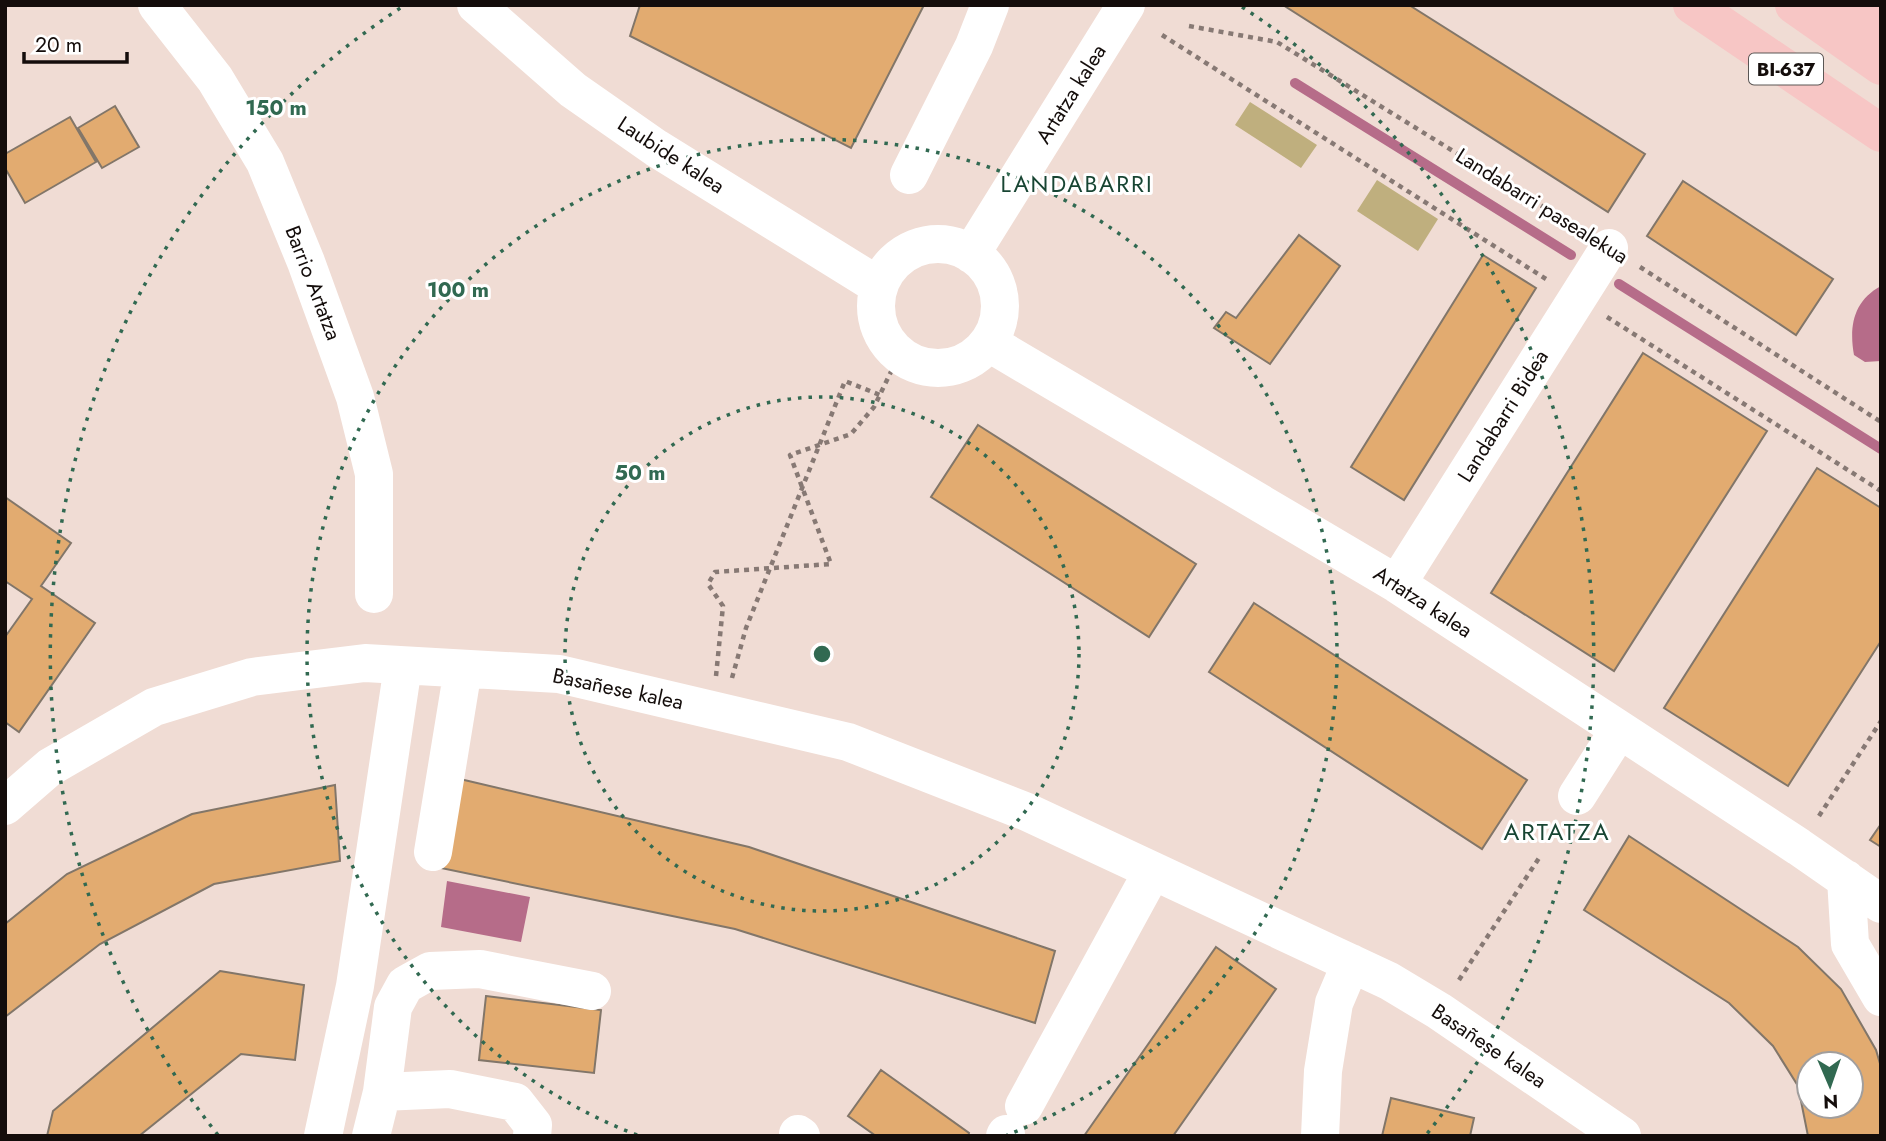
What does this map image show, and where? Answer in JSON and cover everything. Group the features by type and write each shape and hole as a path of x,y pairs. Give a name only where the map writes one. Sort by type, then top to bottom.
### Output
{"highway":[{"name":"BI-637","path":"1692,5 1881,133"},
{"name":"BI-637","path":"1794,5 1881,66"},
{"path":"1842,5 1881,29"}],"street":[{"name":"Barrio Artatza","path":"157,5 215,79 265,162 306,262 355,397 374,474 374,594"},
{"name":"Laubide kalea","path":"477,5 573,90 656,148 879,286"},
{"path":"909,175 974,46 990,5"},
{"name":"Artatza kalea","path":"971,254 1126,5"},
{"path":"937,245 955,247 971,254 989,272 999,295 1000,312 989,343 975,357 956,366 936,368 916,364 899,355 886,341 878,323 876,305 879,286 888,270 901,256 918,248 937,245"},
{"name":"Landabarri Bidea","path":"1397,584 1609,247"},
{"name":"Artatza kalea","path":"989,343 1397,584 1881,904"},
{"name":"Basañese kalea","path":"5,806 50,766 154,707 252,677 365,663 559,674 848,742 1027,812 1352,962 1439,1011 1622,1136"},
{"path":"323,1136 355,986 403,666"},
{"path":"433,852 463,668"},
{"path":"1577,796 1619,730"},
{"path":"1011,1125 1152,872"},
{"path":"1846,880 1850,944 1881,997"},
{"path":"1320,1136 1323,1071 1334,1003 1352,962"},
{"path":"371,1136 382,1092 393,1007 405,985 430,971 481,969 592,991"},
{"path":"382,1092 450,1089 515,1102 533,1125 532,1136"}],"path":[{"name":"Landabarri pasealekua","path":"1189,26 1277,42 1609,247 1881,422"},
{"path":"1163,35 1881,491"},
{"path":"718,711 723,606 708,584 715,572 831,564 790,455 851,434 880,395 899,355"},
{"path":"718,711 746,628 845,381 880,395"},
{"path":"1812,826 1881,721"},
{"path":"1439,1011 1541,855"}],"shaded area":[{"path":"1250,102 1317,145 1301,168 1235,125"},
{"path":"1377,180 1438,219 1418,251 1357,211"},
{"path":"1881,286 1881,361 1865,362 1854,355 1853,325 1864,299"},
{"path":"447,881 530,897 521,942 441,927"}],"building":[{"path":"640,5 924,5 851,148 630,36"},
{"path":"1283,5 1409,5 1645,154 1608,212"},
{"path":"115,106 139,147 102,168 78,128"},
{"path":"70,117 96,162 25,203 5,168 5,154"},
{"path":"1683,181 1833,279 1796,335 1647,236"},
{"path":"1299,235 1340,266 1270,364 1214,328 1226,312 1236,318"},
{"path":"1483,255 1536,288 1404,500 1351,467"},
{"path":"1643,353 1767,431 1614,671 1491,593"},
{"path":"978,425 1196,564 1149,637 931,497"},
{"path":"1817,468 1881,508 1881,641 1788,786 1664,708"},
{"path":"5,497 71,543 41,586 95,623 19,732 5,722 5,637 32,599 5,581"},
{"path":"1254,603 1527,780 1482,849 1209,672"},
{"path":"460,779 749,847 1055,951 1035,1023 735,929 441,868"},
{"path":"335,785 340,861 214,884 100,944 5,1017 5,924 67,874 192,814"},
{"path":"1881,824 1881,847 1870,840"},
{"path":"1629,836 1798,947 1841,989 1876,1050 1881,1067 1881,1136 1808,1136 1805,1120 1865,1120 1865,1050 1795,1050 1795,1081 1773,1046 1729,1003 1584,910"},
{"path":"1216,947 1276,989 1173,1136 1084,1136"},
{"path":"220,971 304,985 295,1060 241,1054 139,1136 47,1136 53,1111"},
{"path":"486,996 601,1010 594,1073 479,1060"},
{"path":"881,1070 969,1133 968,1136 876,1136 848,1116"},
{"path":"1391,1098 1474,1118 1470,1136 1382,1136"}],"waterway":[{"path":"1295,83 1571,255"},
{"path":"1619,284 1881,449"}],"district":[{"name":"LANDABARRI","path":"1077,184"},
{"name":"ARTATZA","path":"1557,832"}]}
